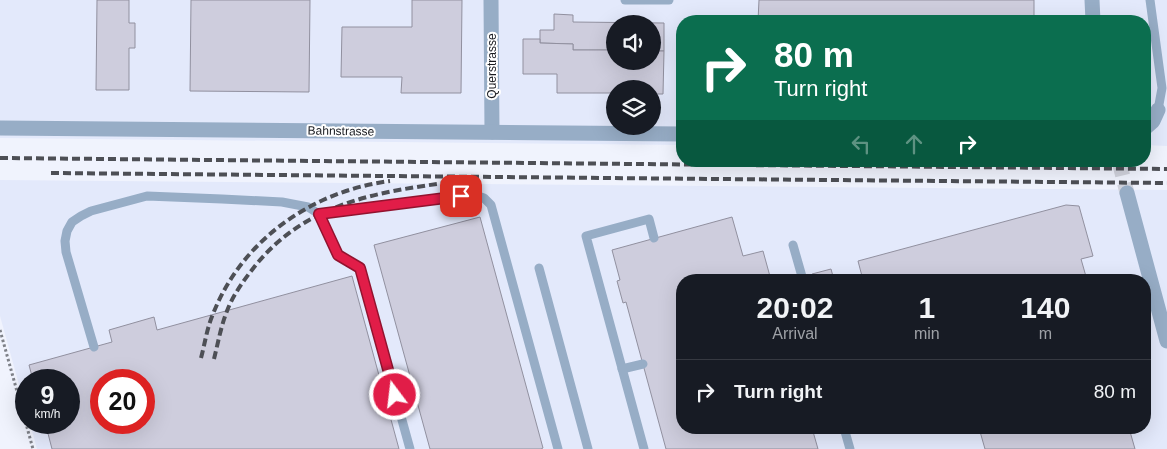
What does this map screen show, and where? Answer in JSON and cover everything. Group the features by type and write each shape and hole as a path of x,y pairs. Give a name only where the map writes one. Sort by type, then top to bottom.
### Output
{"street":[{"name":"Querstrasse","path":"492,0 492,132"},
{"path":"1092,0 1093,15"},
{"path":"1151,123 1158,110"},
{"name":"Bahnstrasse","path":"0,128 676,134"},
{"path":"1127,193 1149,274"},
{"path":"1151,282 1167,341"}],"lane":[{"path":"625,0 668,0"},
{"path":"1150,0 1162,88 1158,110"},
{"path":"319,214 475,195 484,198 491,205 558,449"},
{"path":"94,347 66,252 65,241 67,231 72,222 81,216 91,211 147,196 282,202 308,207 319,214 338,255 360,268 410,449"},
{"path":"644,449 586,236 649,219 654,238"},
{"path":"794,245 801,274"},
{"path":"539,268 588,449"},
{"path":"622,369 643,364"},
{"path":"846,434 850,449"}],"path":[{"path":"0,330 33,449"}],"shaded area":[{"path":"0,0 1167,0 1167,146 1151,145 1151,15 676,15 676,145 0,138"},
{"path":"0,180 1167,190 1167,449 37,449 33,434 80,434 80,369 15,370 0,316"}],"building":[{"path":"97,0 129,0 129,23 135,23 135,48 129,48 129,90 96,90"},
{"path":"191,0 310,0 309,92 190,91"},
{"path":"412,0 462,0 461,93 401,93 402,77 341,77 342,27 412,27"},
{"path":"759,0 1034,0 1034,15 758,15"},
{"path":"554,14 573,15 573,22 606,22 606,50 573,50 573,44 540,43 540,30 554,30"},
{"path":"661,23 664,23 664,51 661,51"},
{"path":"523,39 540,39 540,43 573,44 573,50 606,50 606,70 661,70 661,51 664,51 663,94 661,94 661,80 606,80 606,93 557,93 557,74 523,74"},
{"path":"1066,205 1079,206 1093,256 1081,259 1085,274 861,274 858,261"},
{"path":"480,217 543,448 541,449 430,449 374,245"},
{"path":"732,217 743,256 763,251 769,274 676,274 676,434 814,434 818,449 666,449 626,302 623,303 617,281 620,280 612,250"},
{"path":"831,269 832,274 812,274"},
{"path":"352,276 399,449 52,449 48,434 80,434 80,369 30,369 29,365 112,342 109,330 154,317 157,330"},
{"path":"981,434 1131,434 1135,449 985,449"}],"tunnel":[{"path":"1120,167 1127,193"}],"railway":[{"path":"0,158 676,164"},
{"path":"955,167 1167,169"},
{"path":"51,173 1167,183"},
{"path":"201,358 211,319 226,287 242,263 261,242 307,208 361,187 390,181"},
{"path":"214,359 229,305 239,288 255,266 275,245 297,228 320,214 370,196 396,190 452,182"}],"route":[{"path":"395,395 360,268 338,255 319,214 461,196"}]}
